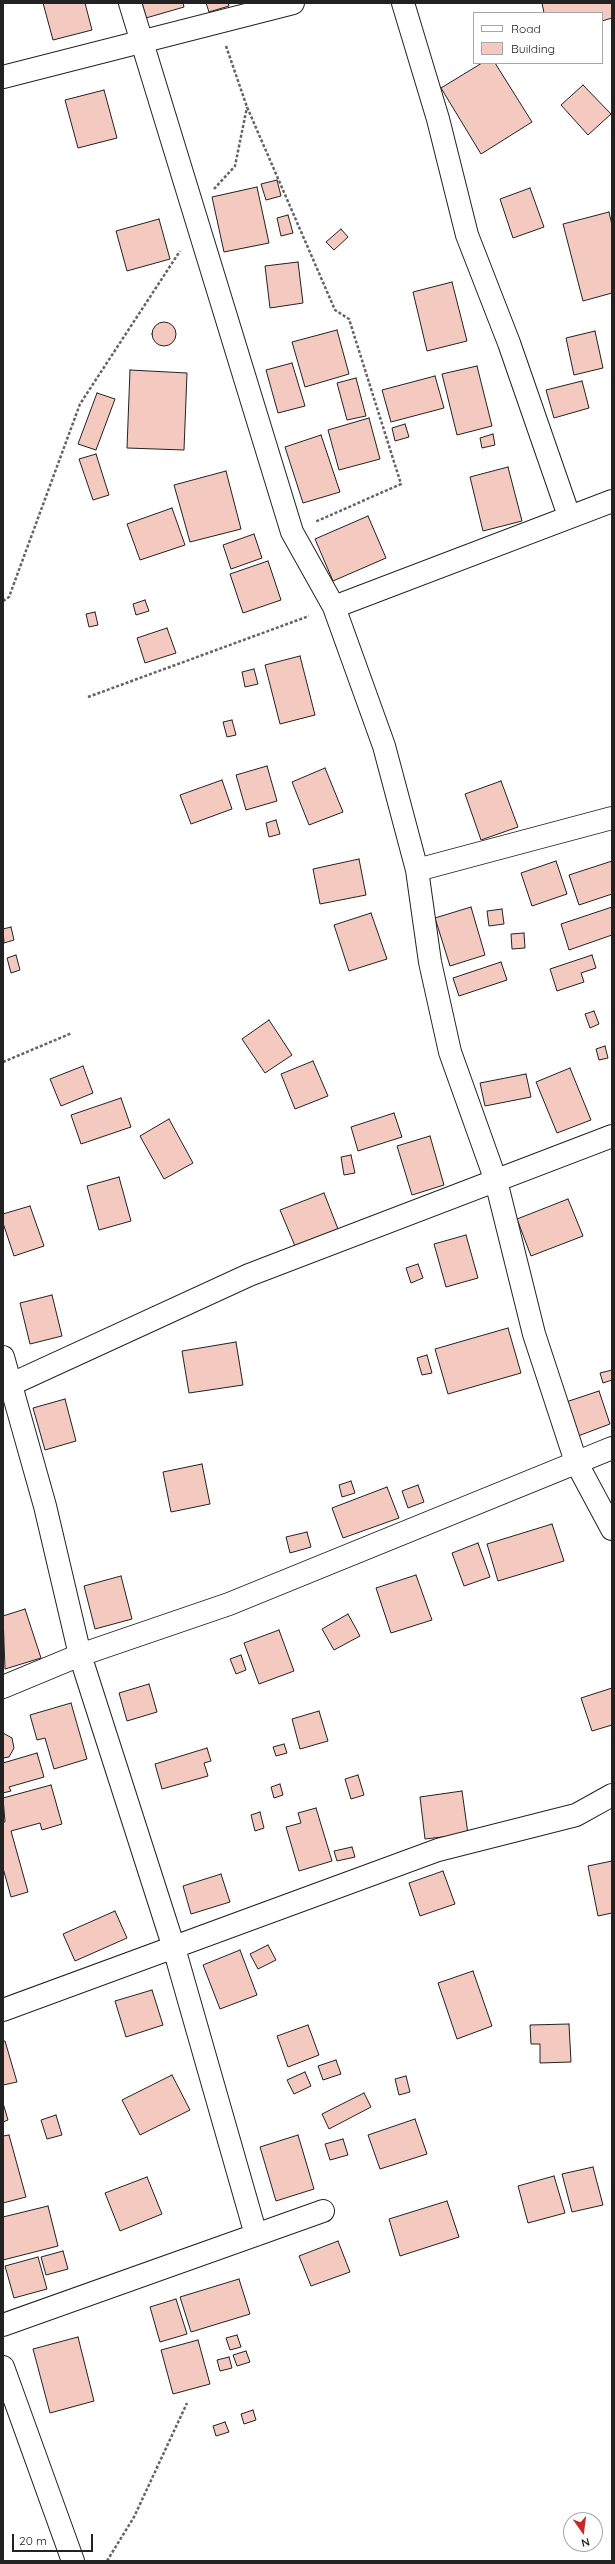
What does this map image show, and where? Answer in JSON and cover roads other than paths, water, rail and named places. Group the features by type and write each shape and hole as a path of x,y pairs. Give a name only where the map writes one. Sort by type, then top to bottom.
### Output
{"street":[{"path":"130,3 170,141 199,222 292,532 334,607 384,746 418,870 430,962 450,1052 496,1181 534,1334 576,1462 612,1529"},
{"path":"3,77 293,3"},
{"path":"402,3 438,118 467,235 509,343 569,516"},
{"path":"334,607 569,516 612,501"},
{"path":"418,870 612,818"},
{"path":"7,1387 249,1275 612,1136"},
{"path":"3,1357 7,1387 45,1506 80,1655 174,1948 256,2234"},
{"path":"3,1688 80,1655 229,1604 612,1448"},
{"path":"3,2010 438,1850 576,1814 612,1795"},
{"path":"3,2325 323,2211"},
{"path":"3,2367 73,2561"}]}
